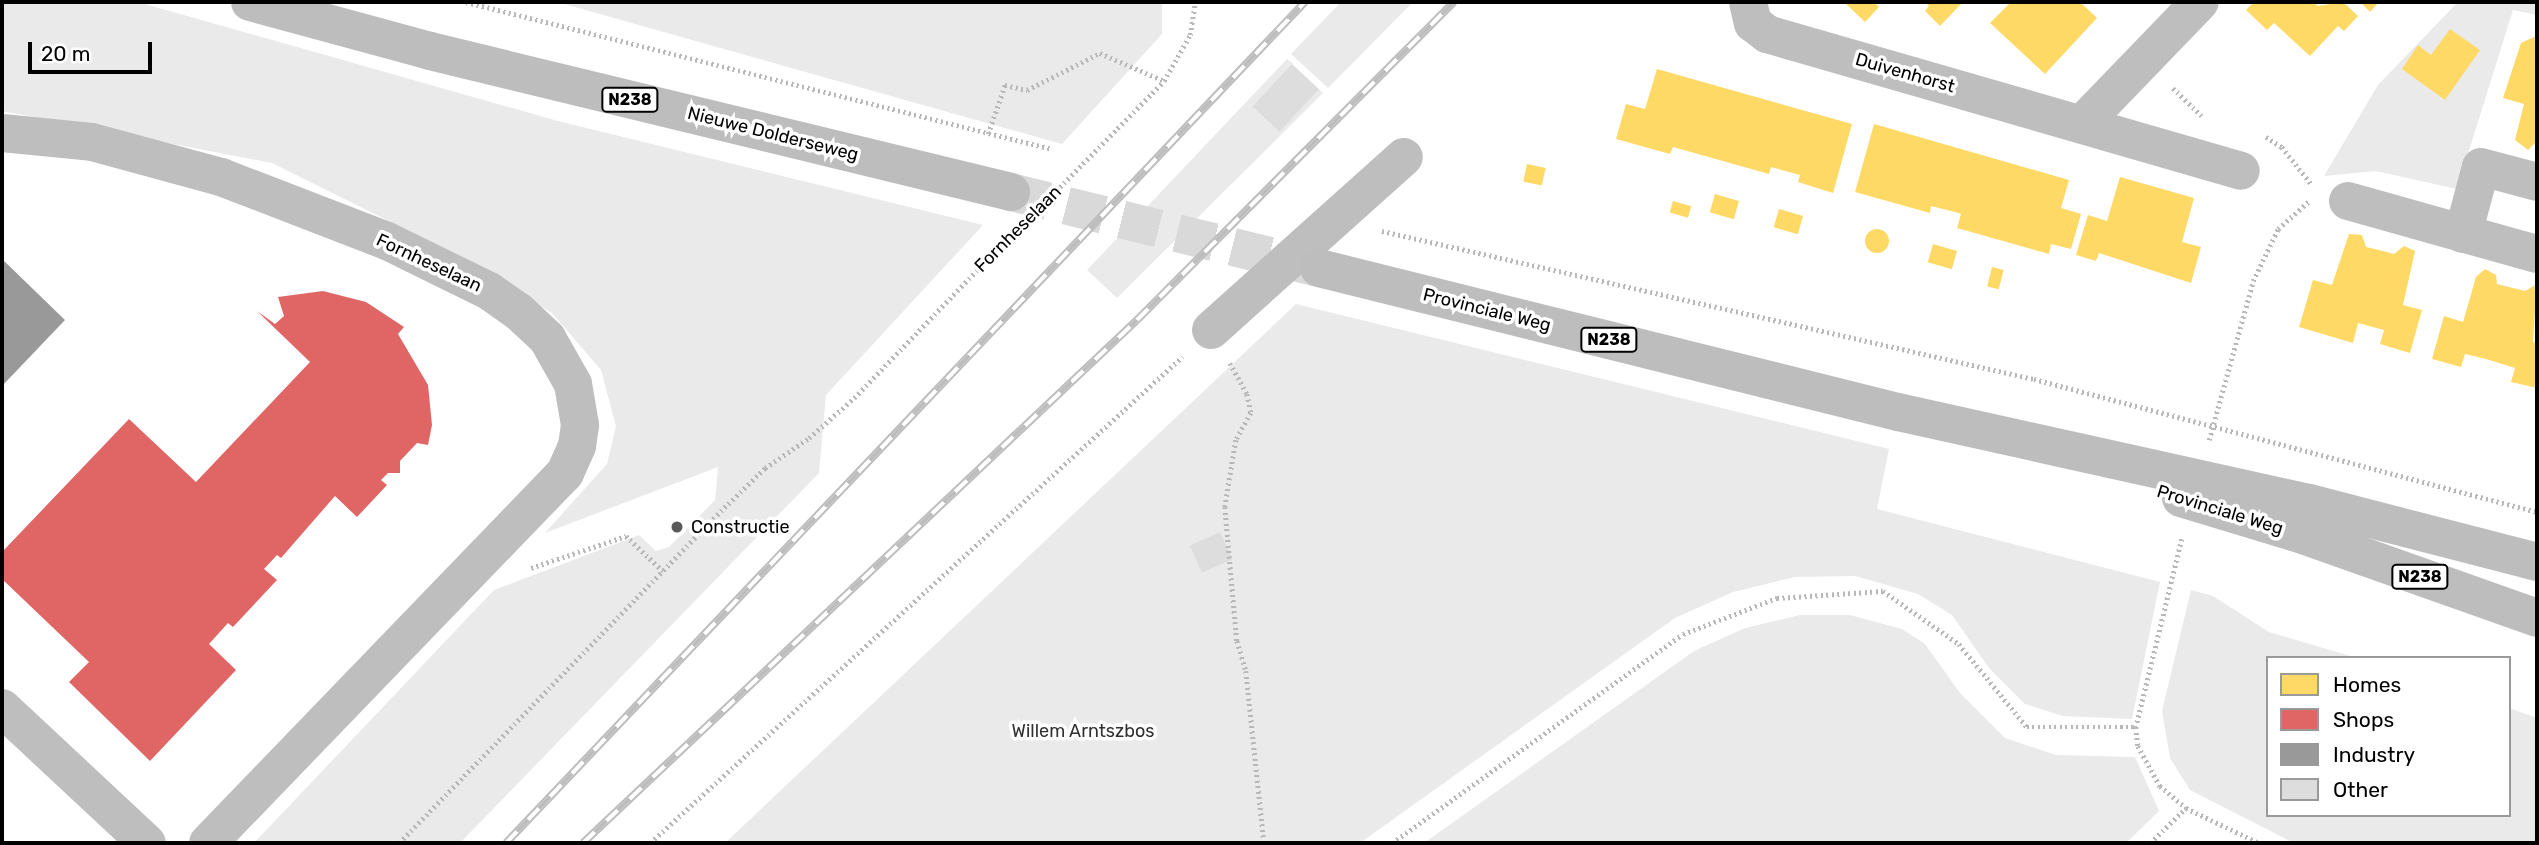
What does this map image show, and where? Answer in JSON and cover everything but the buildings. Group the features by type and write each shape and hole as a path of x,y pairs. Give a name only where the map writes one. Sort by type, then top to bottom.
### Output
{"main road":[{"name":"Nieuwe Dolderseweg","path":"250,2 1016,209"},
{"name":"Provinciale Weg","path":"1320,268 1898,412 2309,503 2537,562"},
{"name":"Provinciale Weg","path":"1898,412 2303,536 2537,618"}],"street":[{"name":"Duivenhorst","path":"1748,2 1753,23 1767,34 2241,171"},
{"path":"2082,123 2200,2"},
{"name":"Fornheselaan","path":"2,133 92,142 221,177 387,241 489,291 518,311 547,338 573,384 580,425 578,446 565,473 208,843"},
{"path":"1211,330 1404,157"},
{"path":"2463,234 2481,167 2537,182"},
{"path":"2348,201 2537,254"},
{"path":"2,708 147,843"}],"path":[{"path":"466,2 1052,149"},
{"name":"Fornheselaan","path":"1050,197 1164,81 1190,34 1195,2"},
{"path":"988,134 1005,85 1027,90 1100,53 1164,81"},
{"path":"2145,60 2206,120"},
{"path":"2259,135 2282,147 2311,184"},
{"path":"2236,344 2253,281 2278,229 2295,210 2318,197 2348,201"},
{"name":"Fornheselaan","path":"399,843 765,468 809,438 854,398 1016,209"},
{"path":"1374,229 2034,379 2537,512"},
{"path":"650,843 1211,330"},
{"path":"1239,378 1251,413 1236,440 1225,507 1237,641 1247,671 1264,843"},
{"path":"526,570 625,536 663,571"},
{"path":"1392,843 1683,634 1777,598 1883,590 1959,644 2027,727 2136,727"},
{"path":"2166,597 2136,727 2144,763 2160,786 2186,808 2259,843"},
{"path":"2150,843 2186,808"}],"green space":[{"path":"2,2 138,2 558,121 983,225 826,395 819,473 460,843 254,843 494,590 639,535 656,551 669,547 715,500 718,467 545,533 607,464 616,426 601,370 552,313 459,256 272,163 2,111"},
{"path":"557,2 1162,2 1162,34 1062,144"},
{"path":"1341,2 1413,2 1328,88 1291,54"},
{"path":"2458,2 2537,2 2537,15 2513,10 2457,189 2376,171 2324,176 2378,85"},
{"path":"1287,59 1293,64 1254,107 1280,131 1319,89 1323,93 1117,298 1087,270"},
{"name":"Willem Arntszbos","path":"1296,304 1889,449 1877,509 2160,582 2132,719 2063,716 2025,704 1989,668 1952,615 1918,594 1855,576 1795,577 1733,592 1675,618 1360,843 725,843"},
{"path":"2191,590 2213,596 2269,632 2350,656 2266,656 2266,817 2511,817 2511,709 2537,718 2537,843 2294,843 2190,790 2170,758 2162,711"},
{"path":"1800,615 1850,615 1902,629 1925,644 1960,693 2005,738 2056,755 2135,757 2159,811 2126,843 1424,843 1694,651 1745,628"}],"tunnel":[{"path":"1011,192 1318,268"}],"railway":[{"path":"506,843 1305,2"},
{"path":"583,843 1137,320 1454,2"}],"place":[{"name":"Constructie","path":"677,527"}]}
